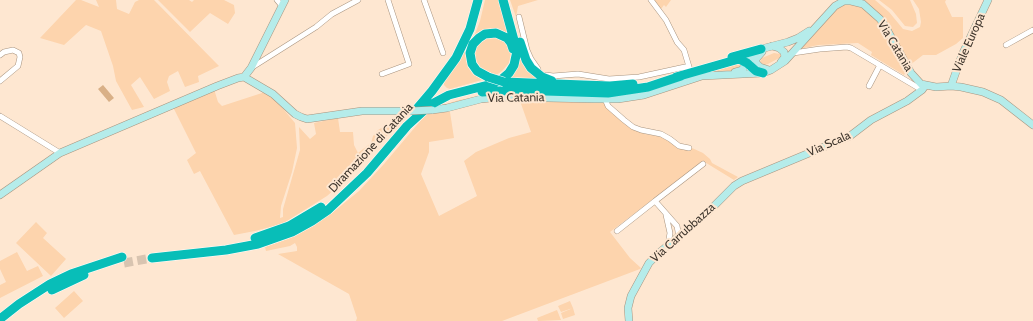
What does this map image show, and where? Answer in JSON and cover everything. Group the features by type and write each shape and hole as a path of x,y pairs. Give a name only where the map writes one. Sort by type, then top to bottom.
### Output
{"highway":[{"name":"Diramazione di Catania","path":"478,0 470,29 456,58 432,91 406,123 351,182 324,205 298,222 267,235 242,241 152,255 244,247 279,237 300,227 328,210 367,173 407,126 430,104 449,95 492,84 502,79 512,70 517,56 516,46 503,0"},
{"path":"483,0 477,23 468,46 467,56 469,64 474,72 487,79 502,83 621,88 648,84 767,47"},
{"path":"508,0 524,55 531,68 546,79 585,85"},
{"path":"406,123 429,101 438,96 458,88 489,80 499,76 505,70 512,59 512,47 507,38 496,33 485,34 479,38 473,44 470,52 474,68 487,79"},
{"path":"502,83 610,86 636,84 739,59 747,63 756,71 769,71"},
{"path":"367,173 382,159 426,111 446,100 479,92 498,90 598,93 615,92 658,84 686,72"},
{"path":"0,319 19,304 50,284 64,277 97,265 123,260 64,284 23,308 7,321"}],"main road":[{"name":"Viale Europa","path":"951,86 959,62 988,0"},
{"name":"Via Catania","path":"244,77 273,94 301,118 307,119 362,111 432,110 447,108 481,99 502,97 605,99 644,95 695,78 714,75 731,76 769,71 781,64 793,53 835,6 844,2 855,1 867,7 885,26 913,77 924,88"},
{"path":"0,195 60,153 217,86 244,77 252,68 283,3"},
{"path":"714,75 740,72 751,57 767,47 798,38 811,30 822,20"},
{"path":"767,47 783,51 785,54 783,60 769,71 760,67 755,62 757,57 767,47"},
{"path":"924,88 951,86 973,89 991,95 1033,125"},
{"name":"Via Scala","path":"727,192 742,181 850,136 871,120 907,101 924,88"},
{"name":"Via Carrubbazza","path":"629,321 628,308 631,296 649,263 708,212 727,192"}],"street":[{"path":"276,0 283,3"},
{"path":"252,68 316,27 332,14 358,0"},
{"path":"382,74 409,64 388,0"},
{"path":"424,0 443,53"},
{"path":"651,0 666,20 677,42 684,50 686,72"},
{"name":"Via Catania","path":"519,17 527,50 531,59 539,71 546,75 553,76 578,74 609,79 639,77 685,67 686,72"},
{"path":"1006,44 1033,30"},
{"name":"Via Catania","path":"793,53 847,47 855,49 880,65 924,88"},
{"path":"0,55 4,52 13,50 19,53 20,57 18,66 0,81"},
{"path":"869,86 880,65"},
{"path":"605,99 608,106 633,127 661,134 679,146 689,148"},
{"path":"0,116 60,153"},
{"path":"617,231 703,164"},
{"path":"655,201 677,226 679,237"},
{"path":"666,214 670,238 667,246"},
{"path":"677,226 685,228 692,226"},
{"path":"669,229 679,237"}],"shaded area":[{"path":"76,0 81,0 99,7 96,0 116,0 117,9 129,14 135,2 139,0 154,0 219,66 198,76 199,82 185,87 178,71 169,76 167,82 170,91 154,99 140,77 131,85 144,107 132,110 116,81 113,66 101,31 86,25 64,45 40,38"},
{"path":"158,0 189,0 192,2 194,0 224,0 234,5 235,13 228,24 210,13 190,32"},
{"path":"485,0 501,0 514,43 499,32 472,42 480,21"},
{"path":"510,0 538,0 518,6 516,17"},
{"path":"653,0 671,0 666,7 664,5 661,9"},
{"path":"864,0 875,0 889,12 903,29 912,31 920,27 921,22 919,9 913,0 946,0 945,2 952,17 963,17 963,38 956,44 936,55 923,55 910,65 887,24"},
{"path":"879,0 910,0 916,14 917,23 913,27 905,26 892,10"},
{"path":"846,4 857,5 864,8 884,29 906,72 904,75 871,55 872,52 858,43 818,45 800,49 833,11"},
{"path":"486,36 504,38 511,52 509,63 495,76 484,71 478,66 474,55 475,47"},
{"path":"466,45 465,53 468,65 475,75 482,80 450,89 447,88 444,85 444,80"},
{"path":"774,53 780,54 781,57 764,65 760,62 762,58"},
{"path":"520,56 543,79 508,78"},
{"path":"733,63 741,64 741,69 738,71 701,74 652,90 633,94 602,97 498,95 439,106 459,100 497,93 525,92 602,95 624,94 647,90 683,77"},
{"path":"103,85 114,98 109,102 98,89"},
{"path":"214,89 218,102 222,106 265,92 275,99 295,123 297,148 292,172 281,206 280,218 283,217 283,209 300,150 299,127 310,139 316,134 314,123 338,118 340,132 353,132 354,145 358,153 371,143 373,136 378,130 407,115 344,181 327,196 282,224 234,235 200,171 194,174 187,160 196,153 173,107"},
{"path":"520,101 604,103 629,127 645,134 667,138 678,148 683,150 689,150 692,148 703,153 712,163 738,177 734,180 703,161 610,232 630,258 641,268 640,269 502,321 356,321 357,318 349,294 278,254 297,251 295,243 290,246 266,251 265,247 288,239 315,225 359,191 427,113 450,112 454,138 429,142 429,152 421,174 439,216 477,196 464,161 476,152 509,138 531,132"},
{"path":"36,222 47,233 43,238 66,259 51,276 16,243"},
{"path":"17,252 27,271 38,266 43,276 0,298 0,285 6,282 0,269 0,261"},
{"path":"74,291 83,301 64,318 55,308"},
{"path":"570,301 573,308 561,312 558,306"},
{"path":"573,308 575,315 563,319 561,313"},
{"path":"557,310 561,320 538,321 537,318"}],"tunnel":[{"path":"124,263 152,258"}]}
